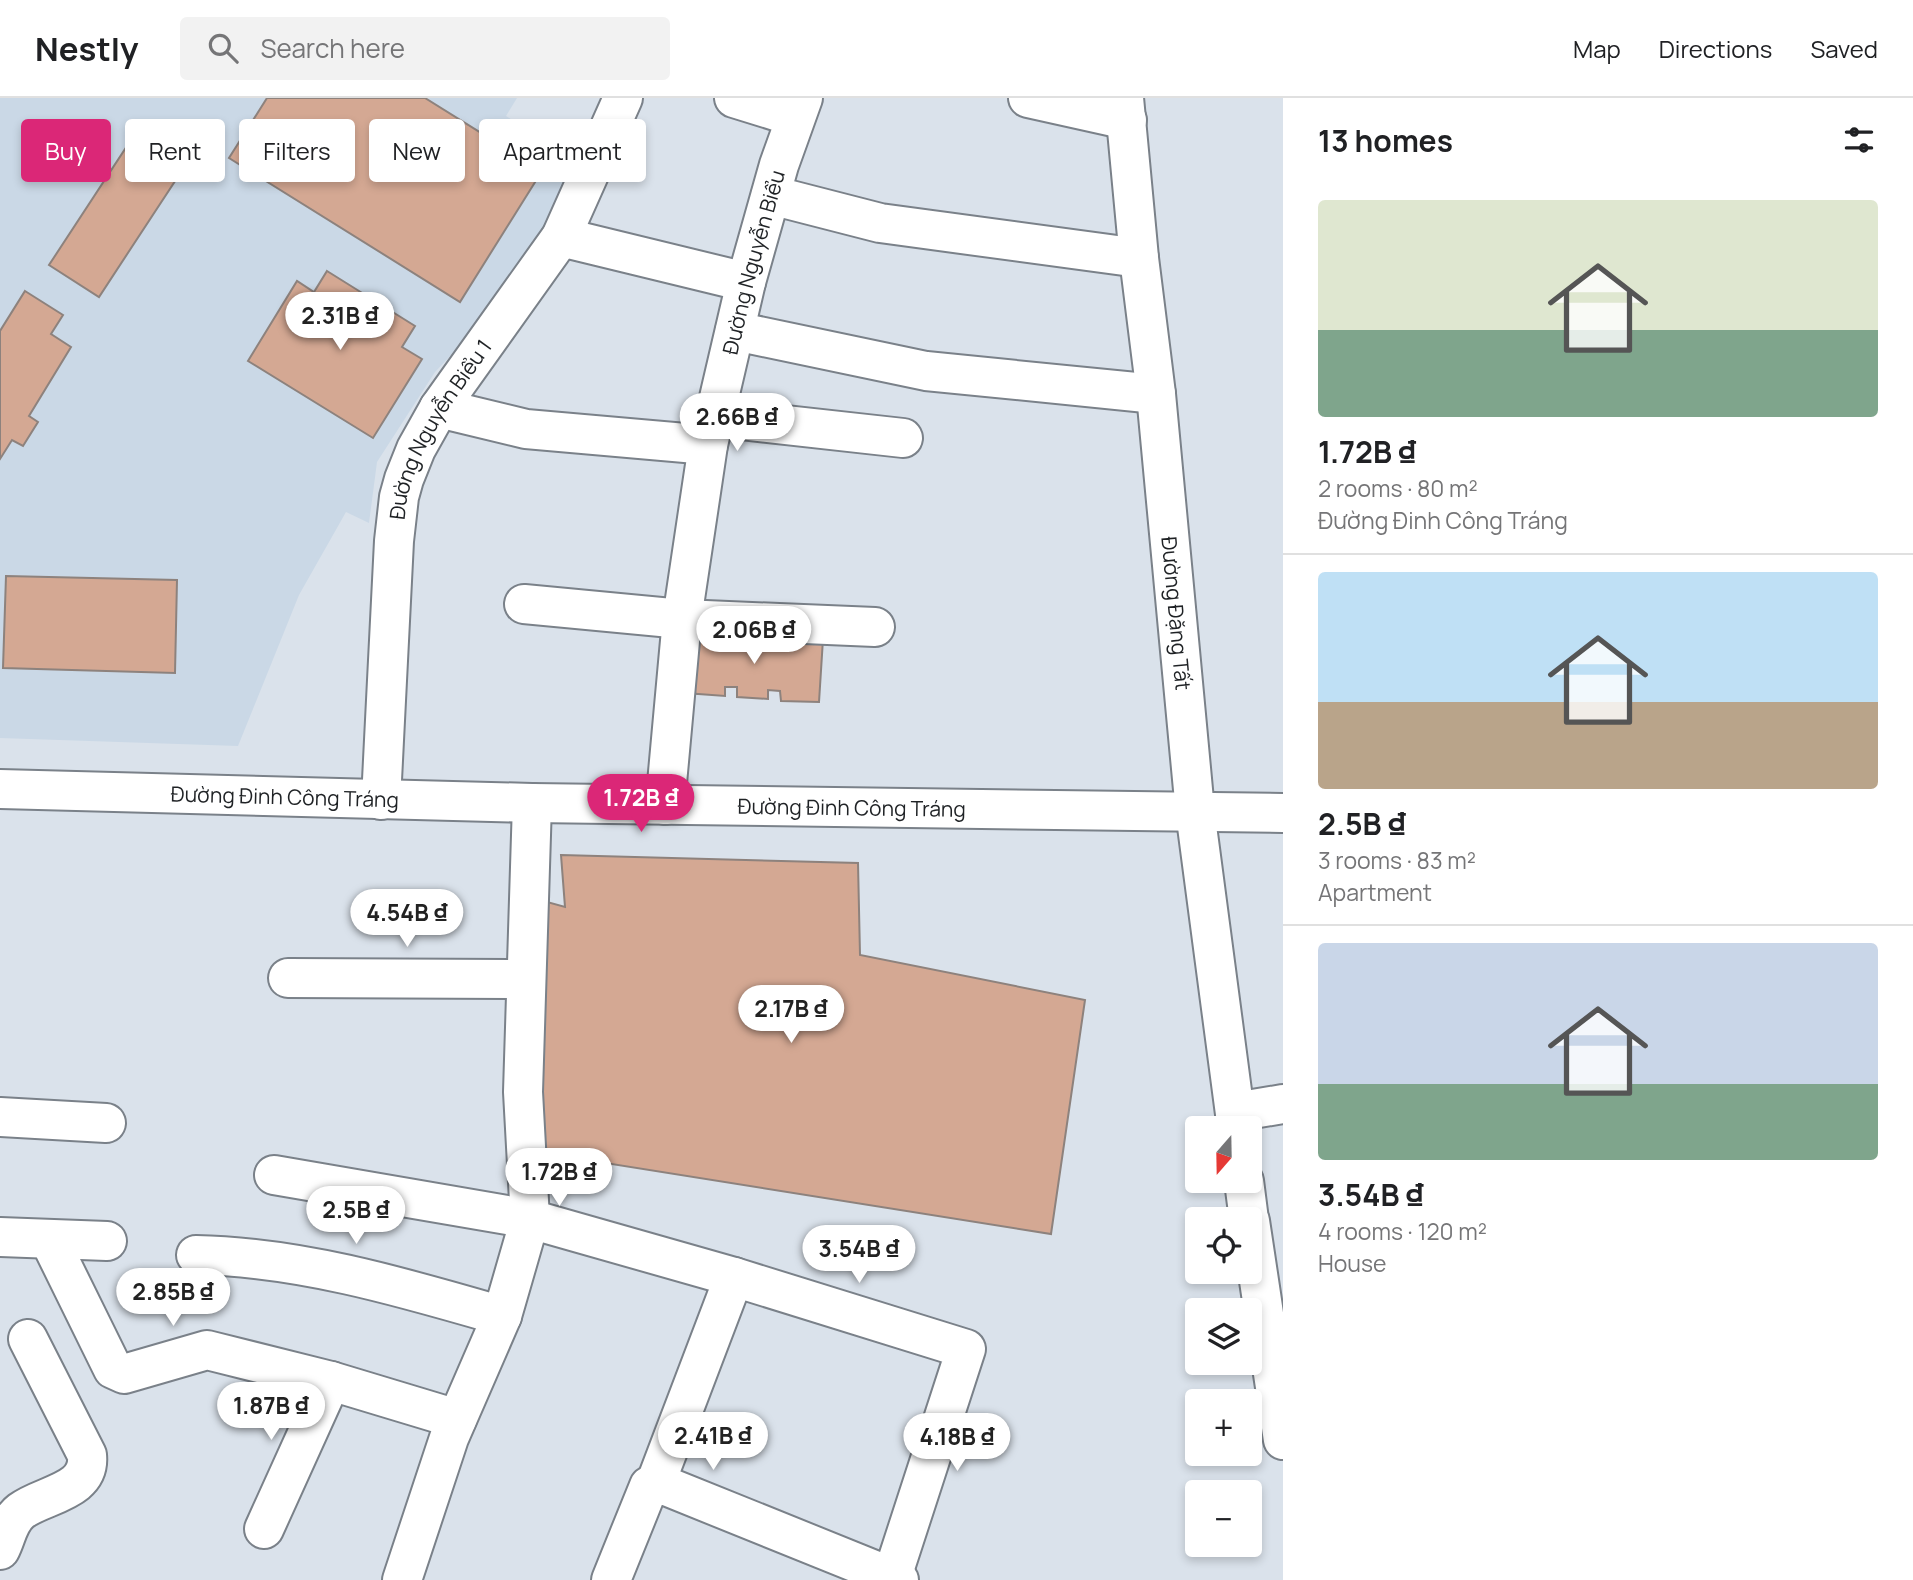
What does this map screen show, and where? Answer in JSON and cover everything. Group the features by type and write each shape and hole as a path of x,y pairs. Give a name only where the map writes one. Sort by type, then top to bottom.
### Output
{"street":[{"name":"Đường Nguyễn Biểu 1","path":"381,800 394,541 400,496 416,449 439,408 561,237 623,98"},
{"path":"734,98 799,107"},
{"path":"1028,98 1125,109"},
{"name":"Đường Nguyễn Biểu","path":"665,805 682,619 711,431 746,282 799,107"},
{"name":"Đường Đặng Tất","path":"1125,109 1139,258 1156,394 1195,811 1235,1116"},
{"path":"771,195 880,223 1139,258"},
{"path":"561,237 746,282"},
{"path":"735,331 926,371 1156,394"},
{"path":"439,408 526,429 711,431 903,438"},
{"path":"524,604 682,619 875,627"},
{"name":"Đường Đinh Công Tráng","path":"0,789 532,803 1283,813"},
{"path":"402,1580 457,1419 502,1316 530,1219 523,1092 532,803"},
{"path":"288,978 526,979"},
{"path":"1248,1116 1283,1104"},
{"path":"0,1117 106,1123"},
{"path":"275,1175 530,1219 734,1277 966,1349 894,1579 656,1482"},
{"path":"0,1237 107,1241"},
{"path":"49,1239 117,1373 124,1374 208,1350 331,1381 457,1419"},
{"path":"197,1255 241,1256 383,1281 502,1316"},
{"path":"611,1580 649,1486 656,1482 734,1277"},
{"path":"1259,1284 1283,1440"},
{"path":"0,1550 8,1528 19,1512 82,1480 88,1467 87,1455 28,1339"},
{"path":"264,1529 331,1381"}],"shaded area":[{"path":"0,98 517,98 506,116 511,119 479,119 479,182 574,182 568,196 490,314 435,372 377,462 369,523 346,512 299,595 238,746 0,738"}],"building":[{"path":"267,98 425,98 459,119 369,119 369,182 465,182 465,123 479,132 479,182 535,182 460,302 268,182 355,182 355,119 254,119"},
{"path":"239,142 239,164 229,158"},
{"path":"125,149 125,182 174,182 99,297 49,265 103,182 111,182 111,170"},
{"path":"327,271 415,326 402,347 422,359 373,438 248,361 297,281 314,292"},
{"path":"25,291 63,315 51,334 71,347 29,416 38,422 23,446 12,440 0,459 0,331"},
{"path":"6,576 177,580 175,673 3,668"},
{"path":"687,631 823,639 819,702 781,701 780,691 768,690 768,699 737,697 737,687 725,687 725,696 685,693"},
{"path":"561,855 858,863 860,955 1085,1000 1051,1234 536,1152 540,900 565,907"}]}
